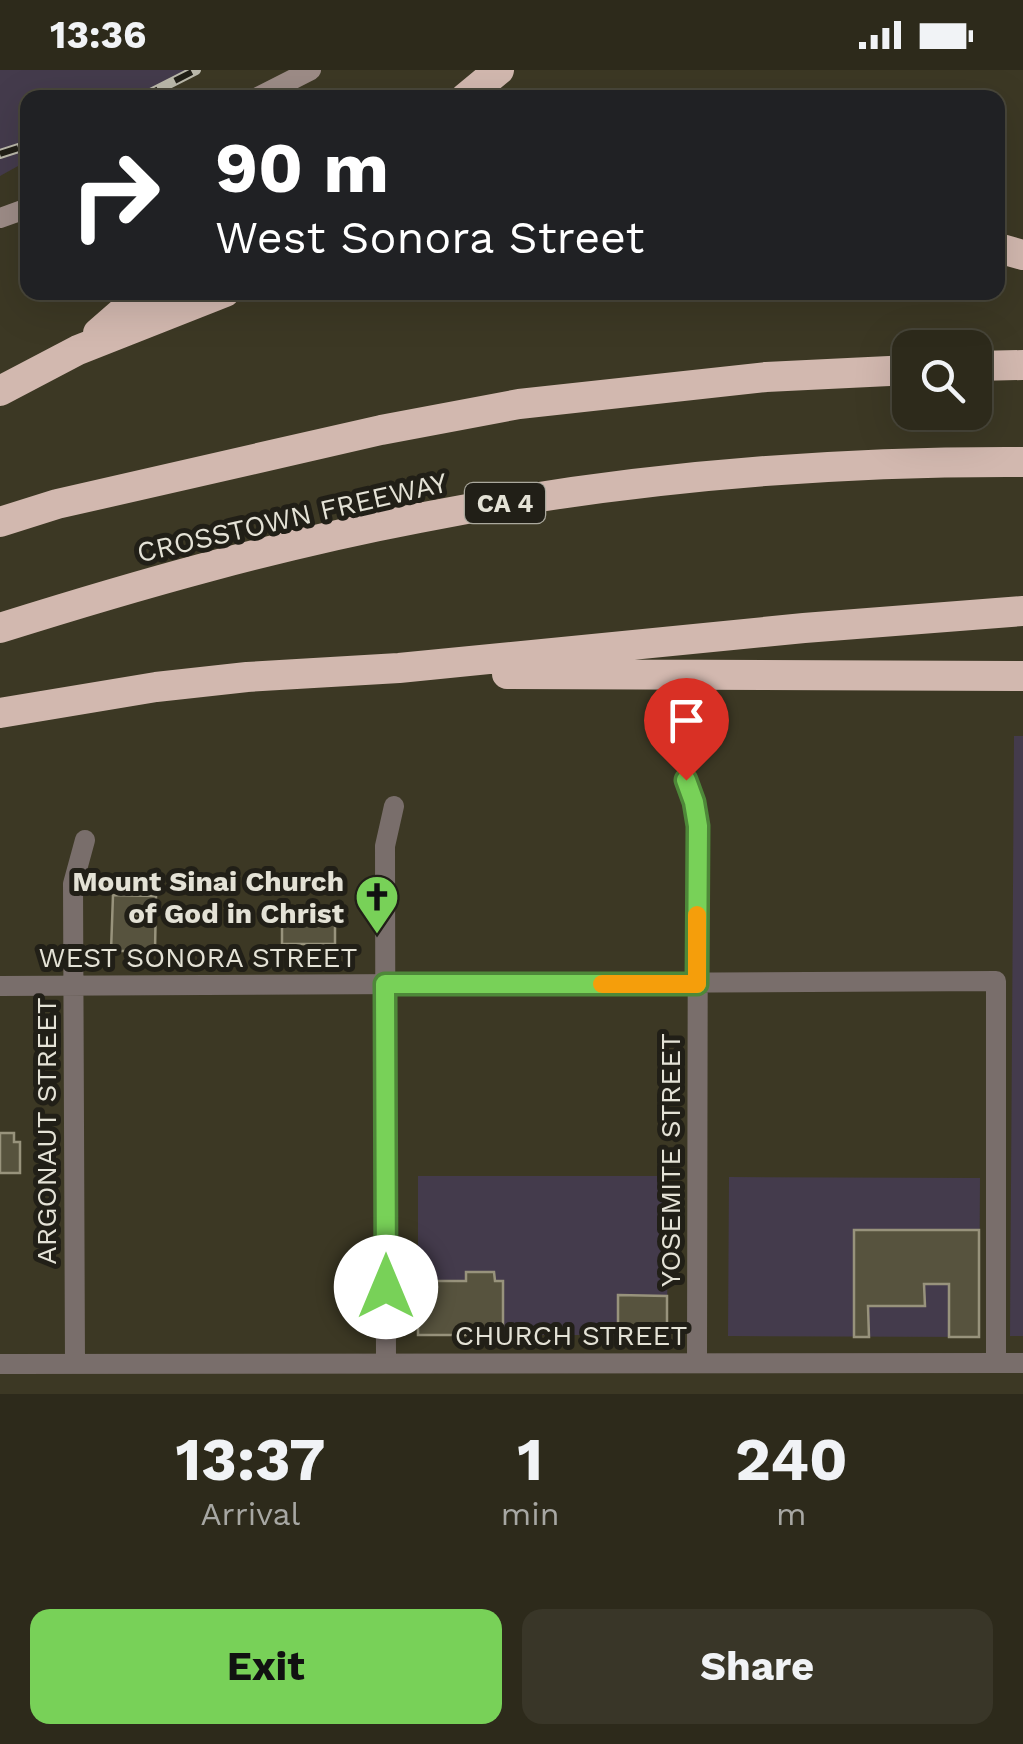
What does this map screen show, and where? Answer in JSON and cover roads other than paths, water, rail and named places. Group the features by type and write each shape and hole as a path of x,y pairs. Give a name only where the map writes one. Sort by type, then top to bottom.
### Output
{"highway":[{"path":"474,90 499,70"},
{"path":"78,350 138,300"},
{"path":"0,390 78,350 205,300"},
{"path":"992,365 1023,364"},
{"path":"0,522 57,504 381,430 518,404 766,377 892,371"},
{"name":"CROSSTOWN FREEWAY","path":"0,628 153,581 344,534 506,502 760,472 1023,462"},
{"path":"0,714 174,685 1023,611"},
{"path":"399,668 489,674 1023,676"}],"street":[{"path":"272,90 311,70"},
{"name":"YOSEMITE STREET","path":"686,780 698,826 697,1362"},
{"path":"386,1363 385,846 394,806"},
{"name":"ARGONAUT STREET","path":"74,1364 73,884 85,840"},
{"name":"WEST SONORA STREET","path":"0,986 996,980 996,1363"},
{"name":"CHURCH STREET","path":"0,1364 1023,1363"}],"railway":[{"path":"157,90 196,70"},
{"path":"0,154 20,148"}],"place":[{"name":"Mount Sinai Church of God in Christ","path":"377,935"}]}
